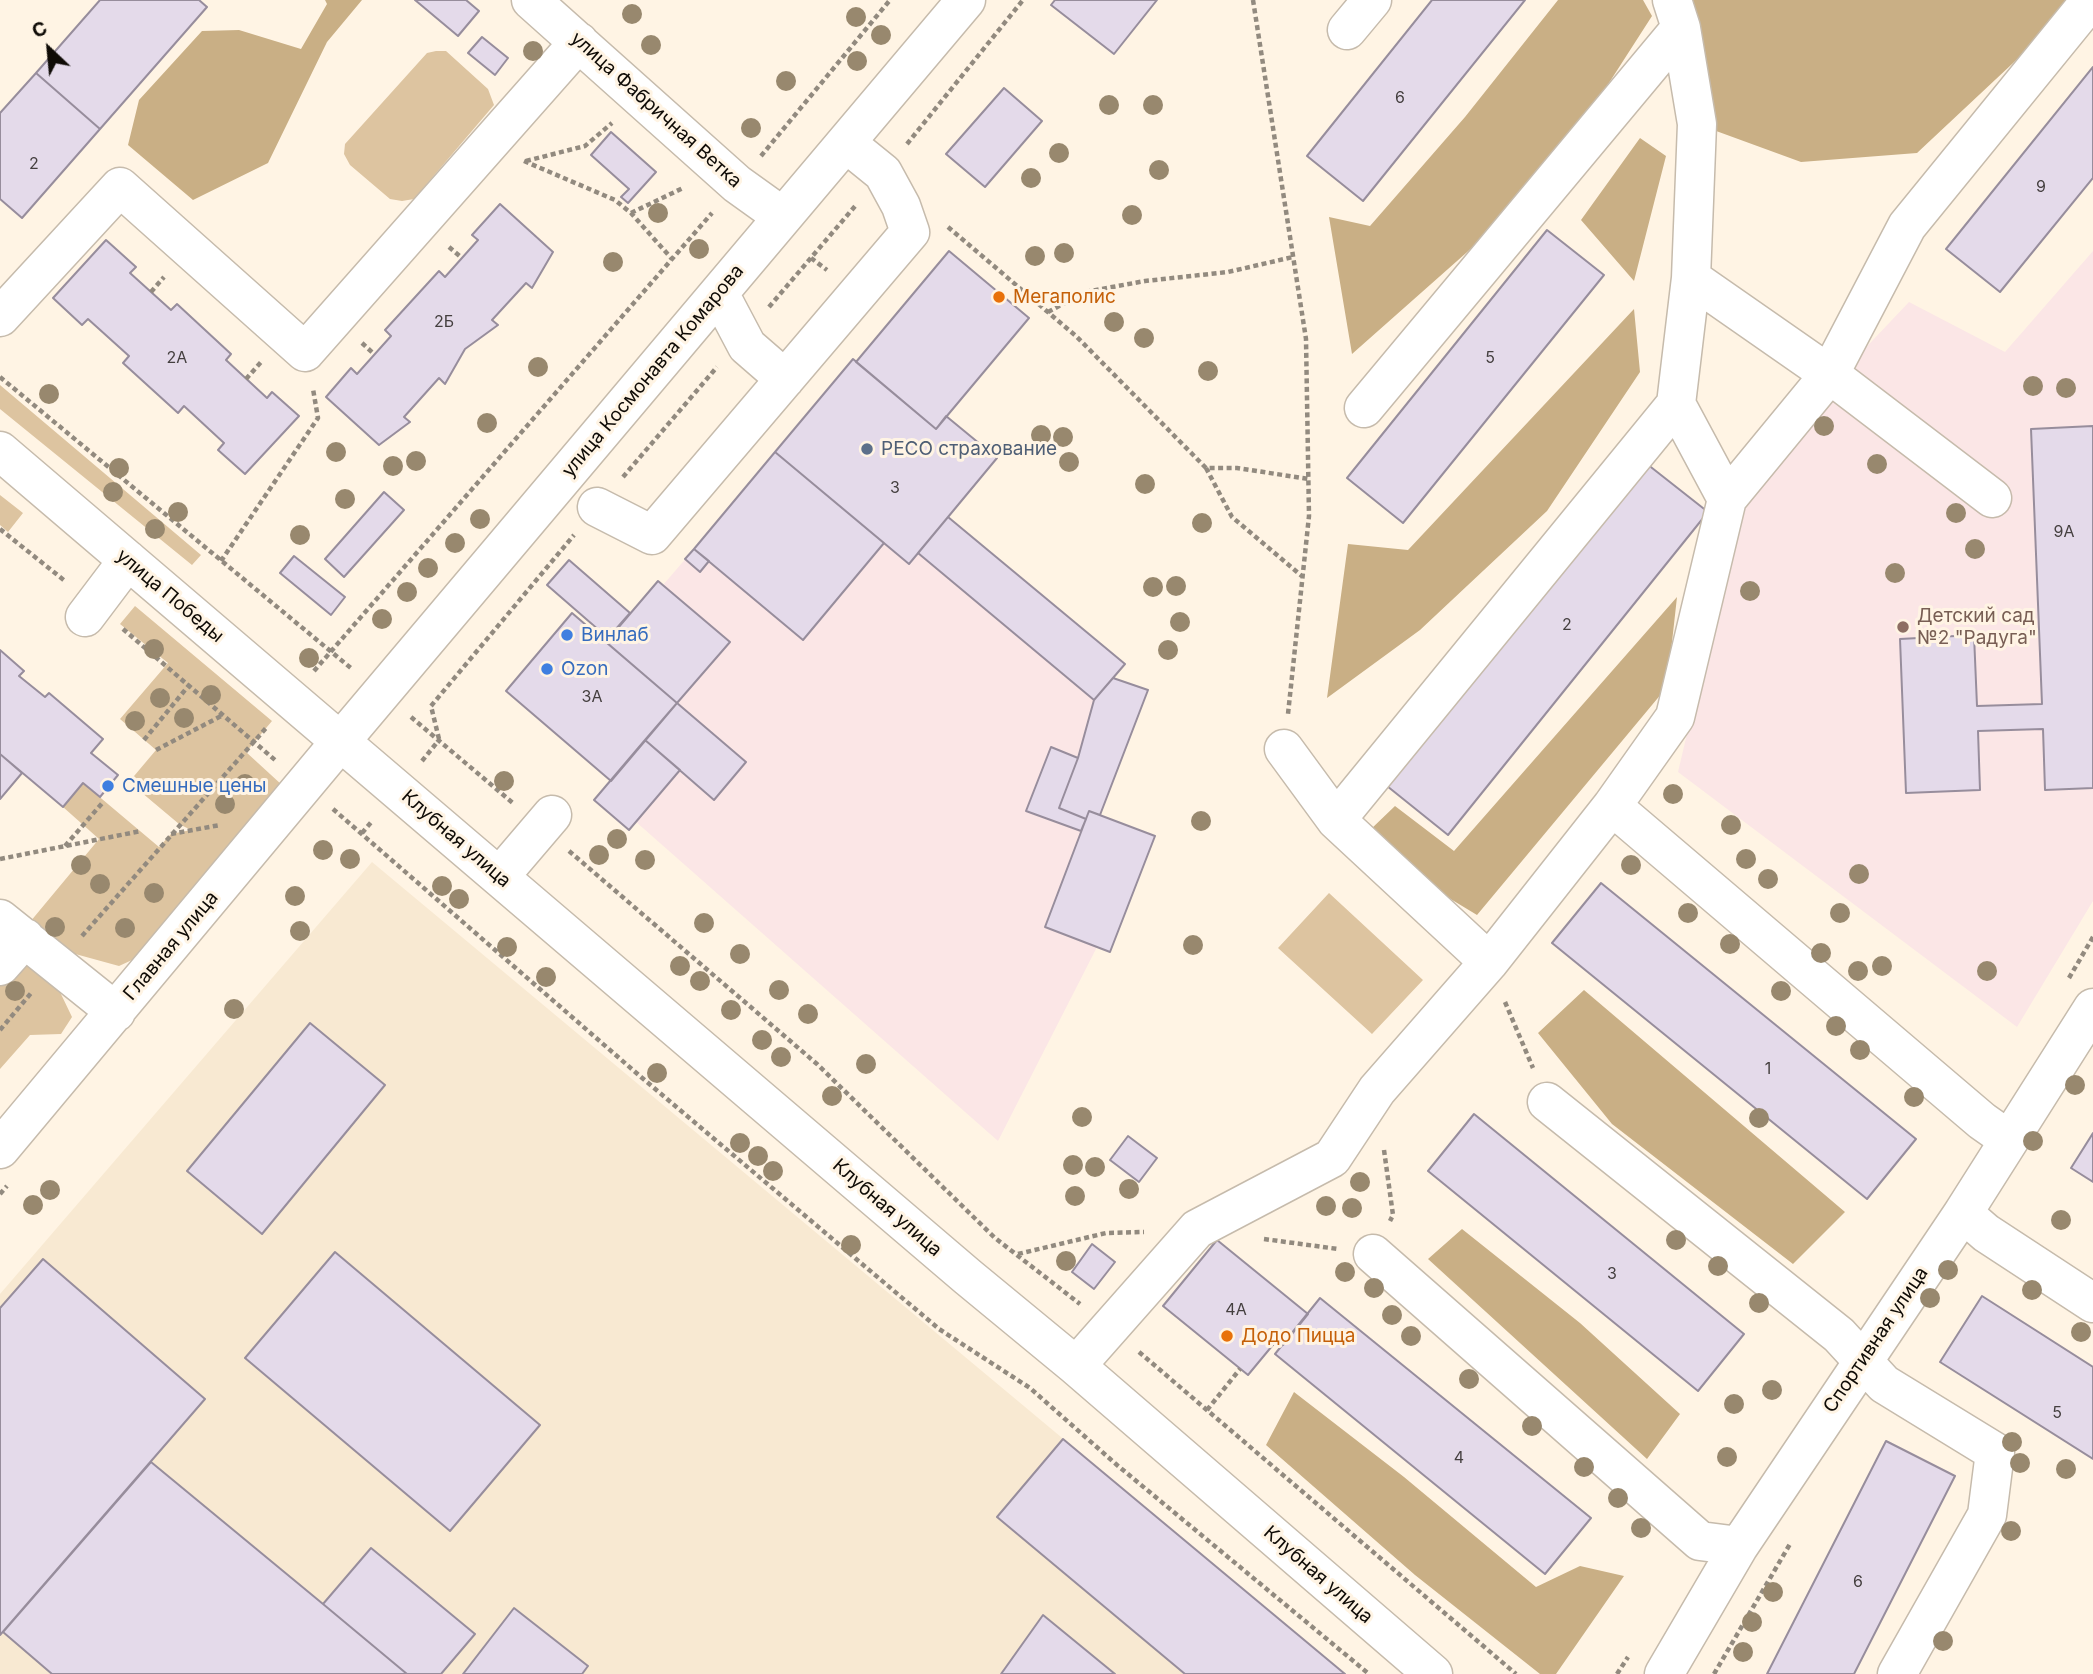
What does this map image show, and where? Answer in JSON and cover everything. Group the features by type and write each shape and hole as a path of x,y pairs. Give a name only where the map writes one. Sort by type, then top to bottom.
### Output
{"street":[{"name":"улица Фабричная Ветка","path":"531,0 737,184 783,216"},
{"name":"улица Космонавта Комарова","path":"340,742 966,0"},
{"path":"1347,30 1372,0"},
{"path":"1076,1366 1197,1229 1332,1158 1377,1090 1489,962 1612,806 1675,717 1727,499 1829,374 1907,226 2091,0"},
{"path":"1336,820 1676,404 1690,278 1697,124 1676,14"},
{"path":"1364,408 1676,14"},
{"path":"0,317 120,187 305,352 579,42"},
{"path":"597,507 652,535 909,232 901,206 883,173 846,143"},
{"path":"1690,278 1829,374 1992,498"},
{"path":"719,293 747,346 785,379"},
{"path":"1676,404 1727,499"},
{"name":"улица Победы","path":"0,451 340,742"},
{"path":"89,611 128,560"},
{"name":"Клубная улица","path":"340,742 1076,1366 1433,1674"},
{"name":"Главная улица","path":"0,1149 340,742"},
{"path":"1284,750 1336,820 1489,962"},
{"path":"1612,806 1982,1121 2009,1140"},
{"path":"500,876 547,821"},
{"path":"8,941 116,1012"},
{"name":"Спортивная улица","path":"1664,1674 1739,1546 2089,1023"},
{"path":"1546,1102 1839,1335 1884,1384 1995,1452 1987,1515 1897,1674"},
{"path":"1963,1213 1986,1233 2093,1303"},
{"path":"1373,1254 1700,1541 1739,1546"}],"path":[{"path":"311,674 737,184 890,0"},
{"path":"1253,0 1306,339 1309,516 1284,750"},
{"path":"525,162 585,146 618,117"},
{"path":"631,213 690,185 737,184"},
{"path":"945,225 1076,335 1206,468 1232,517 1303,577"},
{"path":"1048,312 1085,292 1145,281 1228,272 1293,257"},
{"path":"0,377 355,671"},
{"path":"221,561 318,418 312,381"},
{"path":"1206,468 1237,468 1309,479"},
{"path":"0,529 89,611 190,684 276,761"},
{"path":"144,740 190,684"},
{"path":"431,706 439,740"},
{"path":"156,750 224,715"},
{"path":"410,716 547,821 817,1064 995,1238 1110,1327 1516,1674"},
{"path":"418,764 439,740"},
{"path":"77,942 179,824 256,741"},
{"path":"65,846 104,801"},
{"path":"333,809 640,1077 939,1329 1030,1388 1117,1465 1369,1674"},
{"path":"0,859 141,831"},
{"path":"1489,962 1546,1102"},
{"path":"0,1031 39,985"},
{"path":"1018,1254 1106,1233 1197,1229 1373,1254 1393,1216 1377,1090"},
{"path":"1207,1410 1240,1369"}],"shaded area":[{"path":"325,0 362,0 327,42 268,163 193,200 128,145 139,100 202,31 239,30 301,49 327,4"},
{"path":"1558,0 1643,0 1652,16 1544,184 1352,354 1329,217 1370,226 1465,117"},
{"path":"1672,0 2068,0 2074,6 1917,153 1801,162 1697,124"},
{"path":"446,51 488,89 494,105 414,199 390,199 350,165 344,154 345,144 427,53"},
{"path":"1640,138 1666,156 1634,281 1581,220"},
{"name":"Детский сад №2 \"Радуга\"","path":"2093,251 2093,901 2017,1027 1678,772 1746,483 1836,379 1909,302 2005,352"},
{"path":"1634,309 1640,372 1547,511 1420,630 1327,698 1348,544 1408,550"},
{"path":"0,385 201,555 192,565 0,409"},
{"path":"0,495 23,513 8,532 0,525"},
{"path":"884,543 909,564 918,553 1094,700 1078,758 1051,747 1026,811 1081,831 1045,926 1097,947 998,1141 635,821 680,770 714,799 746,762 677,703 729,642 663,585 694,549 803,639"},
{"path":"1677,597 1667,687 1477,915 1439,892 1370,830 1395,806 1454,851"},
{"path":"135,606 272,721 246,752 282,785 132,960 119,966 68,952 30,922 99,839 63,807 83,783 159,847 171,834 191,830 179,824 129,782 156,750 120,719 168,663 120,624"},
{"path":"372,862 1345,1674 0,1674 0,1294"},
{"path":"1329,893 1423,980 1372,1034 1278,948"},
{"path":"0,942 47,976 60,992 72,1017 61,1034 30,1035 0,1069"},
{"path":"1584,990 1845,1212 1793,1264 1612,1124 1538,1033"},
{"path":"1462,1229 1580,1323 1680,1414 1647,1459 1428,1259"},
{"path":"1294,1392 1404,1477 1536,1587 1580,1566 1624,1576 1556,1674 1540,1674 1415,1575 1266,1445"}],"building":[{"path":"100,0 199,0 207,7 100,129 36,73"},
{"path":"415,0 466,0 479,11 458,36"},
{"path":"1055,0 1157,0 1114,54 1051,5"},
{"path":"1432,0 1525,0 1363,201 1307,156"},
{"path":"482,37 508,58 495,75 468,53"},
{"path":"2093,67 2093,178 2000,292 1946,249"},
{"path":"36,73 100,129 22,218 0,199 0,113"},
{"path":"1004,88 1042,121 985,187 946,154"},
{"path":"611,132 656,172 628,203 621,197 629,189 591,155"},
{"path":"500,204 553,252 532,288 526,283 492,320 498,325 465,349 445,384 439,378 404,417 410,422 379,445 326,397 351,368 357,374 391,336 385,330 439,271 445,277 478,240 472,235"},
{"path":"1547,230 1604,275 1403,523 1347,478"},
{"path":"106,240 136,267 130,273 171,310 177,304 231,354 226,360 267,398 272,392 299,416 245,474 218,450 224,443 184,406 178,413 123,363 129,356 88,319 82,325 53,298"},
{"path":"949,251 1029,318 936,429 856,362"},
{"path":"853,359 936,429 946,416 997,458 909,564 775,452"},
{"path":"2093,426 2093,788 2045,790 2043,729 1978,731 1980,790 1906,793 1900,639 1974,635 1977,706 2042,704 2031,429"},
{"path":"775,452 884,543 803,640 694,549"},
{"path":"1647,464 1708,512 1448,835 1387,786"},
{"path":"384,492 404,510 344,577 325,559"},
{"path":"948,517 1125,664 1094,700 918,553"},
{"path":"694,549 709,561 700,572 685,559"},
{"path":"294,556 345,597 331,615 280,573"},
{"path":"569,560 630,613 608,638 547,585"},
{"path":"658,581 730,642 677,703 606,642"},
{"path":"572,613 677,703 611,781 506,691"},
{"path":"0,650 24,671 19,676 45,697 49,693 103,739 91,753 118,775 100,797 83,783 63,807 0,754"},
{"path":"1113,678 1148,690 1100,815 1089,811 1086,819 1059,808 1078,758 1094,700"},
{"path":"677,703 746,762 714,800 645,740"},
{"path":"645,740 680,770 629,830 594,800"},
{"path":"1051,747 1078,758 1059,808 1086,819 1081,831 1026,811"},
{"path":"0,754 22,773 0,799"},
{"path":"1089,811 1155,836 1110,952 1045,927"},
{"path":"1601,883 1916,1139 1867,1199 1552,943"},
{"path":"310,1023 385,1085 262,1234 187,1171"},
{"path":"1474,1114 1744,1334 1698,1391 1428,1171"},
{"path":"2093,1133 2093,1182 2071,1168"},
{"path":"1128,1136 1157,1158 1139,1182 1110,1160"},
{"path":"1217,1240 1308,1314 1283,1345 1277,1340 1248,1375 1163,1306"},
{"path":"1092,1244 1115,1262 1094,1289 1072,1272"},
{"path":"335,1252 540,1425 450,1531 245,1358"},
{"path":"43,1259 205,1399 0,1635 0,1308"},
{"path":"1982,1296 2093,1367 2093,1459 1940,1362"},
{"path":"1320,1298 1591,1518 1545,1574 1275,1354"},
{"path":"1063,1439 1345,1674 1185,1674 997,1517"},
{"path":"1886,1441 1955,1476 1854,1674 1767,1674"},
{"path":"151,1462 407,1674 52,1674 3,1632"},
{"path":"371,1548 475,1634 441,1674 407,1674 323,1604"},
{"path":"514,1608 588,1666 582,1674 463,1674"},
{"path":"1043,1615 1115,1674 1001,1674"}],"place":[{"name":"Мегаполис","path":"999,297"},
{"name":"РЕСО страхование","path":"867,449"},
{"name":"Детский сад №2 \"Радуга\"","path":"1903,627"},
{"name":"Винлаб","path":"567,635"},
{"name":"Ozon","path":"547,669"},
{"name":"Смешные цены","path":"108,786"},
{"name":"Додо Пицца","path":"1227,1336"}]}
